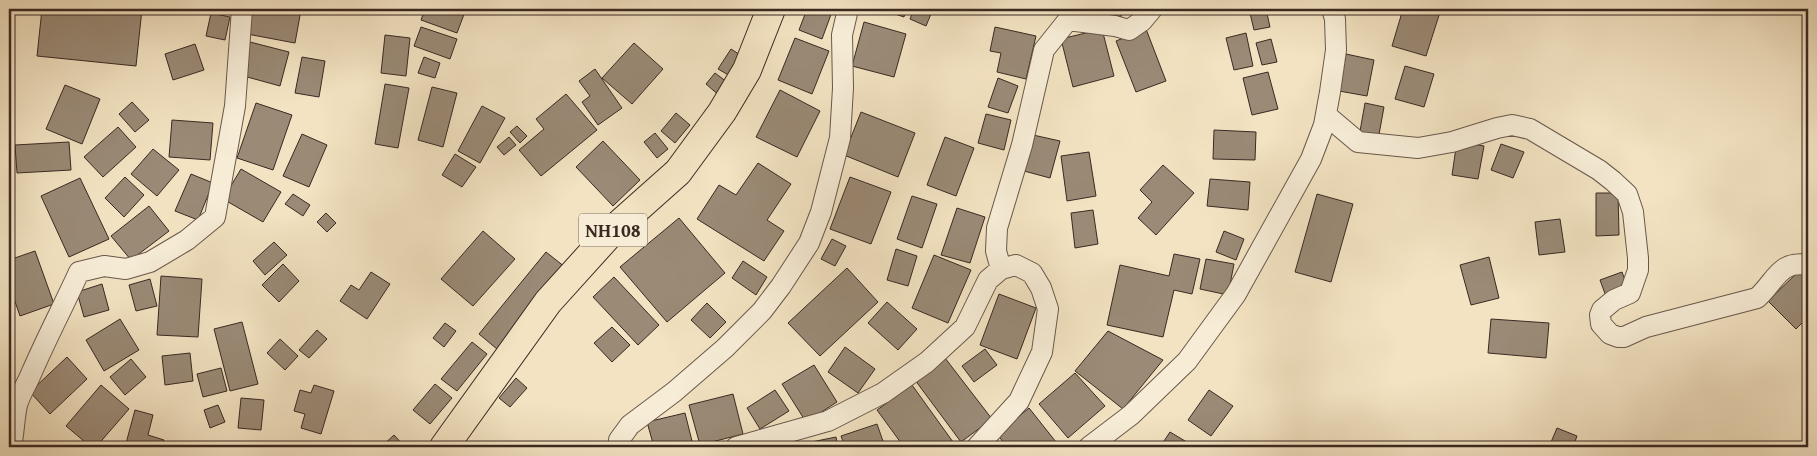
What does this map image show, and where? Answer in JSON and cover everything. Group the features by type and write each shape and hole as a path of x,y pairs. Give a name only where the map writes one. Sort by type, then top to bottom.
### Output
{"highway":[{"name":"NH108","path":"444,447 548,302 614,229 678,172 722,112 747,70 771,9"}],"street":[{"path":"11,447 17,405 44,341 55,324 78,272 104,266 126,269 150,262 187,240 215,217 235,106 242,9"},
{"path":"618,447 619,440 630,425 674,392 725,348 762,311 809,243 821,212 840,138 843,88 842,35 848,9"},
{"path":"1001,269 996,251 997,228 1022,144 1044,50 1068,20 1115,26 1129,30 1142,21 1152,9"},
{"path":"1089,447 1131,415 1188,361 1236,294 1311,159 1324,125 1336,50 1335,19 1332,9"},
{"path":"1326,116 1358,142 1418,148 1452,142 1512,125 1530,129 1599,170 1626,194 1632,206 1636,234 1638,270 1630,292 1614,300 1602,310 1600,315 1601,324 1605,330 1618,337 1624,337 1646,328 1757,298 1769,287 1781,269 1797,263 1808,266"},
{"path":"736,447 828,421 884,394 926,362 965,327 988,280 1001,269 1016,265 1032,273 1041,288 1048,309 1042,352 1019,401 976,447"}],"building":[{"path":"42,9 142,9 136,66 37,56"},
{"path":"252,9 301,10 295,43 247,34"},
{"path":"425,9 466,9 457,33 421,20"},
{"path":"807,9 833,9 822,39 799,30"},
{"path":"880,9 906,9 904,17"},
{"path":"914,9 933,9 926,26 910,19"},
{"path":"1091,9 1123,9 1119,24 1089,15"},
{"path":"1249,9 1266,9 1270,27 1254,30"},
{"path":"1403,9 1441,9 1426,56 1392,46"},
{"path":"211,13 230,17 225,40 206,36"},
{"path":"864,22 906,34 894,77 852,66"},
{"path":"421,27 457,39 450,59 414,46"},
{"path":"995,27 1036,36 1026,79 997,72 1001,53 990,51"},
{"path":"1102,29 1114,76 1073,87 1061,39"},
{"path":"1146,29 1166,81 1136,92 1116,41"},
{"path":"1246,33 1253,66 1234,70 1226,38"},
{"path":"385,35 410,38 406,76 381,73"},
{"path":"795,38 829,51 812,94 778,80"},
{"path":"1271,39 1277,62 1262,65 1256,43"},
{"path":"250,42 289,52 280,86 240,75"},
{"path":"634,43 663,69 632,104 602,78"},
{"path":"195,44 204,70 173,80 165,54"},
{"path":"731,49 745,58 732,77 718,69"},
{"path":"1346,54 1374,60 1367,96 1339,91"},
{"path":"302,57 325,61 319,97 295,93"},
{"path":"424,57 440,63 435,78 418,73"},
{"path":"1405,66 1434,74 1424,107 1395,99"},
{"path":"595,69 622,108 598,125 582,102 590,96 579,81"},
{"path":"1268,72 1278,109 1252,115 1243,78"},
{"path":"715,73 731,85 721,97 706,84"},
{"path":"998,78 1018,86 1008,113 988,107"},
{"path":"385,84 409,88 398,148 375,144"},
{"path":"65,85 100,99 82,144 46,129"},
{"path":"432,87 457,93 443,147 418,140"},
{"path":"780,90 820,111 797,157 756,137"},
{"path":"566,94 597,130 541,176 519,150 544,129 536,119"},
{"path":"132,102 149,120 135,132 119,114"},
{"path":"256,103 292,115 273,170 237,158"},
{"path":"1365,103 1384,107 1378,140 1359,137"},
{"path":"482,106 505,118 480,163 458,151"},
{"path":"861,112 915,133 898,177 844,155"},
{"path":"676,113 690,125 675,143 661,131"},
{"path":"986,114 1011,120 1004,150 978,143"},
{"path":"172,120 213,123 210,160 169,157"},
{"path":"517,126 527,136 520,143 510,132"},
{"path":"118,127 136,147 103,177 84,157"},
{"path":"1214,130 1256,132 1255,160 1213,159"},
{"path":"655,133 668,149 657,158 644,142"},
{"path":"302,134 327,145 309,187 283,176"},
{"path":"1033,135 1060,141 1050,178 1024,171"},
{"path":"509,137 516,145 504,155 497,147"},
{"path":"945,137 974,148 956,196 927,185"},
{"path":"603,141 640,180 613,206 576,167"},
{"path":"1457,141 1484,146 1478,179 1452,175"},
{"path":"69,142 71,170 17,173 15,145"},
{"path":"1501,144 1524,152 1513,178 1491,170"},
{"path":"153,149 179,170 157,196 131,174"},
{"path":"1089,152 1096,196 1067,201 1061,156"},
{"path":"455,154 476,167 462,187 442,175"},
{"path":"758,163 791,184 767,220 784,231 764,261 697,219 719,185 736,195"},
{"path":"1163,165 1194,193 1156,235 1138,218 1152,202 1140,190"},
{"path":"241,169 281,192 263,222 223,199"},
{"path":"191,174 213,183 198,220 175,211"},
{"path":"125,177 144,195 124,217 105,198"},
{"path":"850,177 891,192 871,244 830,229"},
{"path":"80,178 109,239 69,257 41,196"},
{"path":"1210,179 1250,182 1248,210 1207,206"},
{"path":"1596,193 1618,193 1619,235 1596,236"},
{"path":"293,194 310,205 303,216 285,204"},
{"path":"1317,194 1353,204 1331,282 1295,272"},
{"path":"912,196 937,204 922,248 897,239"},
{"path":"149,206 169,231 131,260 111,236"},
{"path":"957,208 985,217 970,263 941,255"},
{"path":"1093,210 1098,244 1075,248 1071,213"},
{"path":"326,213 336,223 327,232 317,222"},
{"path":"679,218 725,273 667,322 620,267"},
{"path":"1560,219 1565,252 1539,255 1535,222"},
{"path":"483,231 515,259 473,306 441,279"},
{"path":"1224,231 1244,239 1236,260 1216,252"},
{"path":"832,239 846,246 835,266 821,259"},
{"path":"274,242 287,255 265,275 253,261"},
{"path":"896,249 917,256 908,286 887,280"},
{"path":"35,251 54,304 20,316 9,284 9,260"},
{"path":"546,252 565,267 497,349 479,334"},
{"path":"1174,254 1200,259 1192,294 1174,290 1163,337 1107,325 1120,265 1169,276"},
{"path":"934,255 971,270 948,323 912,308"},
{"path":"1489,257 1499,298 1471,305 1460,265"},
{"path":"1206,259 1234,264 1228,295 1200,289"},
{"path":"743,261 767,277 756,295 732,278"},
{"path":"283,264 299,281 279,302 262,285"},
{"path":"847,268 878,302 820,356 788,323"},
{"path":"1800,270 1808,279 1808,317 1796,329 1768,301"},
{"path":"371,272 390,284 367,319 340,301 351,285 359,290"},
{"path":"1622,272 1629,291 1607,299 1600,280"},
{"path":"161,276 202,279 198,337 157,335"},
{"path":"614,277 659,325 638,345 593,297"},
{"path":"150,279 157,306 136,311 129,285"},
{"path":"102,284 109,310 84,317 77,292"},
{"path":"999,294 1036,308 1017,359 980,345"},
{"path":"887,302 917,329 898,350 868,323"},
{"path":"707,303 726,322 710,338 691,320"},
{"path":"120,319 139,350 104,371 86,340"},
{"path":"1491,319 1549,323 1546,358 1488,353"},
{"path":"242,322 258,384 230,391 214,329"},
{"path":"445,323 456,331 444,347 433,338"},
{"path":"612,327 630,345 612,362 594,343"},
{"path":"317,330 327,339 309,358 299,350"},
{"path":"1108,331 1163,360 1123,409 1075,371"},
{"path":"280,339 298,356 285,370 267,353"},
{"path":"472,342 487,354 457,391 441,379"},
{"path":"845,347 875,369 858,393 828,372"},
{"path":"985,349 997,365 974,382 962,366"},
{"path":"190,353 193,381 165,385 162,356"},
{"path":"67,357 87,379 50,414 30,392"},
{"path":"945,358 992,419 961,442 915,380"},
{"path":"131,359 146,377 125,395 110,377"},
{"path":"814,365 837,402 806,422 782,384"},
{"path":"221,368 227,391 203,397 197,374"},
{"path":"1075,373 1105,406 1068,438 1039,404"},
{"path":"516,378 527,388 510,407 499,398"},
{"path":"435,384 452,398 430,424 413,410"},
{"path":"101,385 129,409 96,447 91,447 66,426"},
{"path":"314,385 334,391 321,434 301,428 305,414 294,411 300,390 311,393"},
{"path":"912,385 953,442 946,447 904,447 877,410"},
{"path":"775,390 789,411 760,429 747,408"},
{"path":"1209,390 1233,406 1211,436 1188,420"},
{"path":"733,394 743,434 700,445 689,405"},
{"path":"241,398 264,400 261,430 238,428"},
{"path":"218,405 225,422 210,428 204,410"},
{"path":"1029,408 1060,447 1007,447 997,434"},
{"path":"135,410 153,415 148,435 164,440 162,447 125,447"},
{"path":"685,413 693,445 654,447 647,422"},
{"path":"877,424 885,447 845,447 841,436"},
{"path":"1557,428 1577,436 1573,447 1549,447"},
{"path":"1170,432 1195,447 1160,447"},
{"path":"394,435 405,447 381,447"},
{"path":"836,437 838,447 792,446"},
{"path":"238,443 239,447 221,447"}]}
